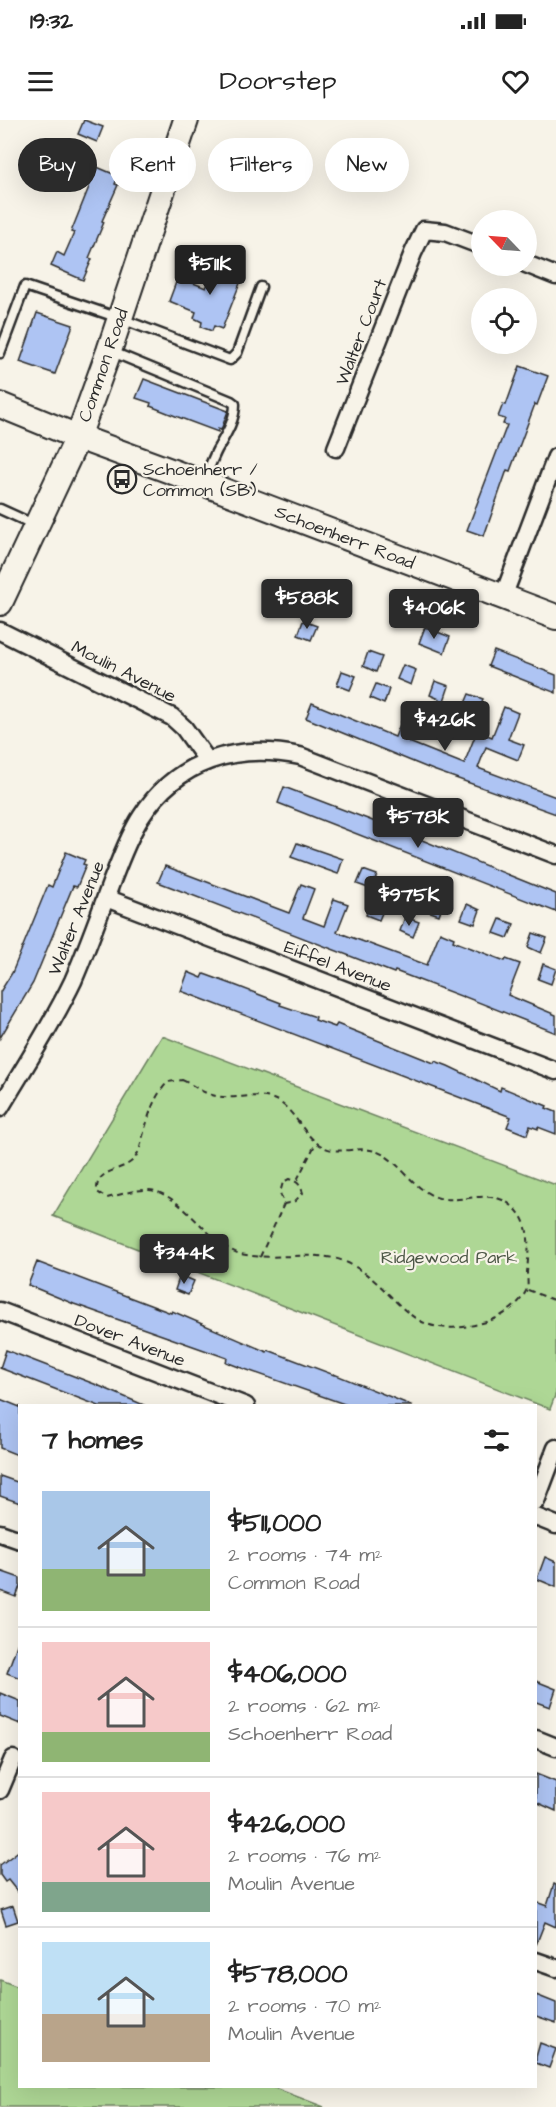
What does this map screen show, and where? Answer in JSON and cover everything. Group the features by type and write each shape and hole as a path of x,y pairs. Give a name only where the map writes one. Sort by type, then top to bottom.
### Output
{"main road":[{"name":"Common Road","path":"0,603 78,437 186,120"},
{"name":"Schoenherr Road","path":"0,405 78,437 556,617"}],"street":[{"name":"Walter Court","path":"336,448 424,230 446,232 471,242"},
{"path":"537,268 556,276"},
{"path":"503,597 556,457"},
{"name":"Moulin Avenue","path":"0,631 172,717 184,728 207,760"},
{"path":"207,760 256,751 300,756 556,855"},
{"name":"Walter Avenue","path":"0,1108 65,997 133,830 150,804 166,786 183,773 207,760"},
{"name":"Eiffel Avenue","path":"106,898 556,1071"},
{"name":"Dover Avenue","path":"0,1311 241,1404"},
{"path":"537,1498 556,1448"},
{"path":"537,1517 556,1525"},
{"path":"0,1533 18,1539"},
{"path":"537,1739 556,1747"},
{"path":"0,1790 11,1758"},
{"path":"537,1960 556,1968"}],"lane":[{"path":"0,353 25,286 119,318 230,360 237,353 261,287"},
{"path":"109,351 235,404 225,437 203,483"},
{"path":"0,509 35,525"}],"path":[{"path":"182,1080 212,1095 274,1099 316,1143 332,1151 372,1150 384,1155 418,1186 439,1197 450,1199 494,1196 504,1200 514,1208 525,1225 529,1239 527,1290 511,1308 499,1317 456,1328 429,1326 411,1315 377,1283 347,1262 327,1257 260,1257 237,1254 167,1197 151,1190 107,1198 97,1192 98,1180 104,1173 126,1165 134,1158 139,1149 151,1106 158,1092 168,1082 182,1080"},
{"path":"297,1181 316,1143"},
{"path":"260,1257 284,1204 280,1193 283,1182 289,1179 297,1181 303,1193 294,1202 284,1204"},
{"path":"527,1290 556,1301"}],"green space":[{"name":"Ridgewood Park","path":"162,1036 556,1185 556,1393 550,1409 53,1216"},
{"path":"0,1980 18,1987 18,2088 275,2088 324,2107 0,2107"}],"building":[{"path":"84,120 103,127 97,142 97,138 88,138 78,134"},
{"path":"97,167 109,172 109,192 115,192 102,221 104,222 89,258 92,259 83,280 51,266 57,252 64,256 74,233 71,232 87,192 97,192"},
{"path":"216,262 244,273 222,329 214,326 212,331 201,327 202,322 194,318 196,312 169,301 178,277 206,288"},
{"path":"37,313 73,325 55,374 20,362"},
{"path":"520,366 548,376 510,471 507,470 484,536 467,530 507,425 503,424 505,419 498,417 503,404 506,405"},
{"path":"144,379 228,411 221,430 218,429 218,432 178,417 136,398"},
{"path":"303,621 317,626 311,640 298,635"},
{"path":"425,627 450,637 444,653 419,643"},
{"path":"494,651 556,675 556,693 488,666"},
{"path":"368,652 382,657 376,672 363,666"},
{"path":"403,665 416,670 411,685 397,679"},
{"path":"342,671 356,676 350,690 337,685"},
{"path":"435,681 449,686 444,701 430,695"},
{"path":"376,684 389,689 384,704 370,698"},
{"path":"469,694 483,699 477,714 463,708"},
{"path":"312,703 395,737 408,704 422,710 409,742 464,764 477,731 492,737 504,707 518,713 508,739 524,745 518,760 486,747 478,768 556,797 556,814 433,770 306,718"},
{"path":"284,787 556,894 556,912 278,803"},
{"path":"297,843 343,859 338,874 291,857"},
{"path":"66,852 85,860 83,864 86,865 77,887 73,886 33,983 0,1038 0,992 12,973 48,885 52,887"},
{"path":"165,866 289,913 301,884 314,889 303,918 324,926 334,899 348,904 337,932 427,965 440,932 454,938 453,941 505,961 506,959 520,964 508,995 556,1015 556,1033 158,882"},
{"path":"363,870 377,875 371,889 357,884"},
{"path":"400,878 413,883 408,897 394,892"},
{"path":"431,896 444,901 439,915 425,910"},
{"path":"371,900 385,906 379,920 366,915"},
{"path":"467,904 480,910 475,924 461,919"},
{"path":"405,917 419,922 413,937 400,931"},
{"path":"500,919 514,924 508,938 494,933"},
{"path":"533,933 547,938 541,953 528,947"},
{"path":"543,964 556,969 551,984 538,979"},
{"path":"188,972 202,978 204,974 237,986 281,1003 280,1005 316,1017 315,1020 335,1027 337,1024 434,1063 435,1061 448,1066 500,1091 501,1087 547,1106 546,1108 556,1112 556,1134 530,1126 527,1135 507,1127 511,1117 181,991"},
{"path":"37,1262 171,1313 172,1311 267,1352 268,1350 334,1374 408,1404 344,1404 226,1362 227,1358 74,1304 28,1285"},
{"path":"180,1275 194,1281 188,1295 175,1290"},
{"path":"6,1350 141,1404 94,1404 0,1368"},
{"path":"0,1399 18,1406 18,1455 0,1448"},
{"path":"0,1476 18,1482 18,1502 0,1496"},
{"path":"545,1557 556,1562 556,1587 537,1579"},
{"path":"0,1571 18,1577 16,1597 0,1591"},
{"path":"18,1642 18,1677 7,1673"},
{"path":"537,1681 556,1689 550,1707 537,1702"},
{"path":"0,1693 18,1700 18,1723 0,1716"},
{"path":"537,1774 556,1782 556,1811 537,1802"},
{"path":"18,1852 18,1892 8,1880 5,1882 0,1875 0,1865"},
{"path":"554,1884 556,1885 556,1927 545,1922 537,1942 537,1902 547,1906"},
{"path":"13,1906 18,1921 6,1925 1,1910"},
{"path":"537,1995 556,2003 556,2023 537,2016"},
{"path":"540,2043 556,2049 549,2068 537,2063"}],"place":[{"name":"Schoenherr / Common (SB)","path":"122,479"}]}
